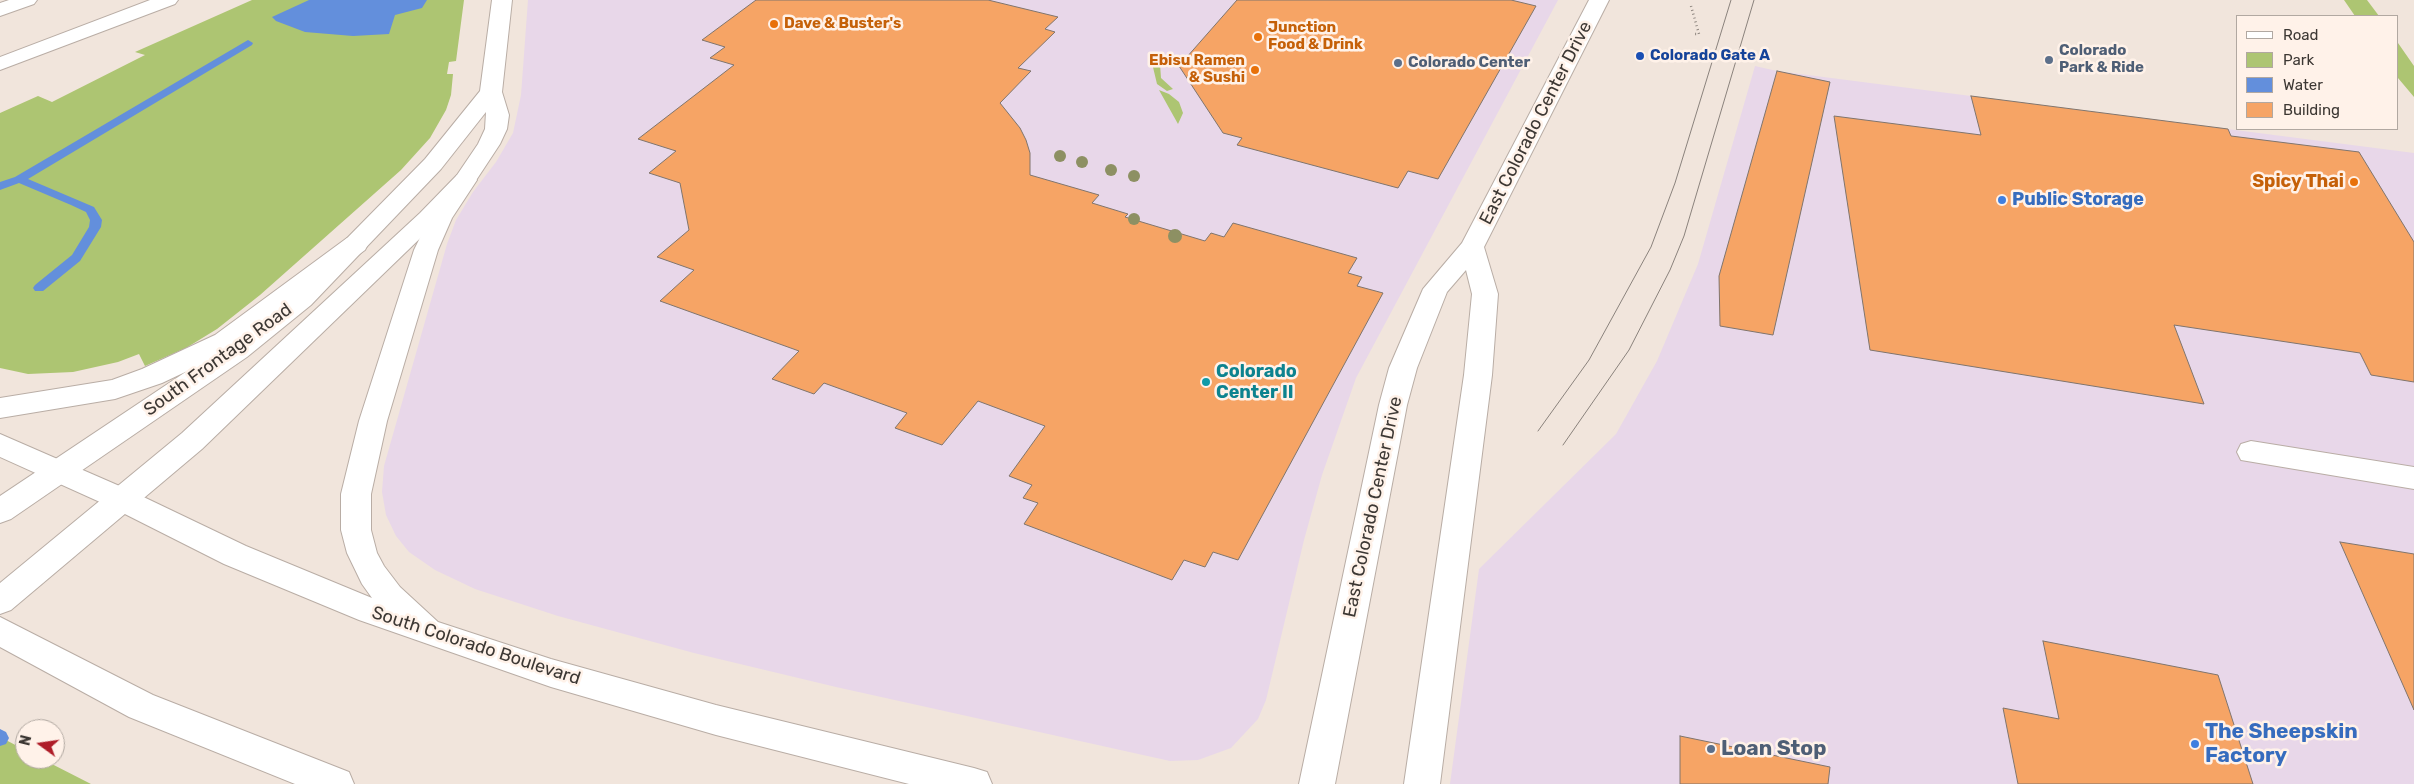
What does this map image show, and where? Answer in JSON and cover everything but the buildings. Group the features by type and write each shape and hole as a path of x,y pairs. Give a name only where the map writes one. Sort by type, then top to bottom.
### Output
{"main road":[{"path":"0,10 27,0"},
{"path":"0,64 168,0"},
{"name":"South Frontage Road","path":"0,602 121,499 192,442 428,218 465,180 489,144 496,128 498,115 491,92 496,65 502,0"},
{"name":"East Colorado Center Drive","path":"1317,784 1316,779 1393,405 1403,368 1436,289 1472,246 1599,0"},
{"name":"South Frontage Road","path":"0,511 238,350 302,299 433,164 491,92"},
{"path":"435,635 407,614 389,596 373,575 362,553 356,530 356,494 373,421 426,250 440,218 465,180"},
{"path":"0,408 46,402 115,388 152,376 224,341 356,244"},
{"path":"1422,784 1478,375 1485,294 1472,246"},
{"name":"South Colorado Boulevard","path":"0,445 121,499 235,555 370,611 435,635 551,673 716,720 974,784"},
{"path":"2251,452 2414,478"},
{"path":"0,631 140,706 336,784"}],"path":[{"path":"1691,6 1699,34 1694,34"}],"shaded area":[{"name":"Colorado Center","path":"528,0 1558,0 1356,378 1322,475 1304,540 1266,700 1258,719 1231,748 1198,760 1170,761 836,687 694,653 558,616 475,589 435,570 409,552 396,536 386,515 382,492 384,466 447,244 456,220 473,192 496,162 513,133 521,95"},
{"path":"1755,66 1777,71 2414,153 2414,784 1450,784 1479,569 1616,434 1657,361 1698,264"}],"green space":[{"path":"252,0 464,0 456,61 449,62 447,74 453,74 451,95 446,110 430,138 401,170 260,295 217,329 186,348 145,366 139,354 118,362 73,372 28,374 0,368 0,113 38,96 52,102 145,55 135,52"},
{"path":"2344,0 2367,0 2378,15 2354,15"},
{"path":"2399,44 2414,66 2414,97 2399,79"},
{"path":"1156,54 1165,56 1160,64 1161,78 1173,89 1167,91 1157,84 1152,63"},
{"path":"1159,90 1169,94 1179,102 1183,113 1178,124"},
{"path":"0,737 15,745 15,769 62,769 91,784 0,784"}],"water":[{"path":"309,0 427,0 422,8 395,15 389,34 353,36 305,32 276,21 272,17"}],"waterway":[{"path":"19,179 248,43"},
{"path":"0,186 19,179"},
{"path":"19,179 75,202 90,210 96,220 95,227 76,258 39,288"}],"tram line":[{"path":"1538,431 1589,360 1651,247 1675,183 1731,0"},
{"path":"1563,445 1629,350 1670,270 1684,236 1754,0"}],"place":[{"name":"Dave & Buster's","path":"774,24"},
{"name":"Junction Food & Drink","path":"1258,37"},
{"name":"Colorado Gate A","path":"1640,56"},
{"name":"Colorado Park & Ride","path":"2049,60"},
{"name":"Colorado Center","path":"1398,63"},
{"name":"Ebisu Ramen & Sushi","path":"1255,70"},
{"name":"Spicy Thai","path":"2354,182"},
{"name":"Public Storage","path":"2002,200"},
{"name":"Colorado Center II","path":"1206,382"},
{"name":"The Sheepskin Factory","path":"2195,744"},
{"name":"Loan Stop","path":"1711,749"}]}
